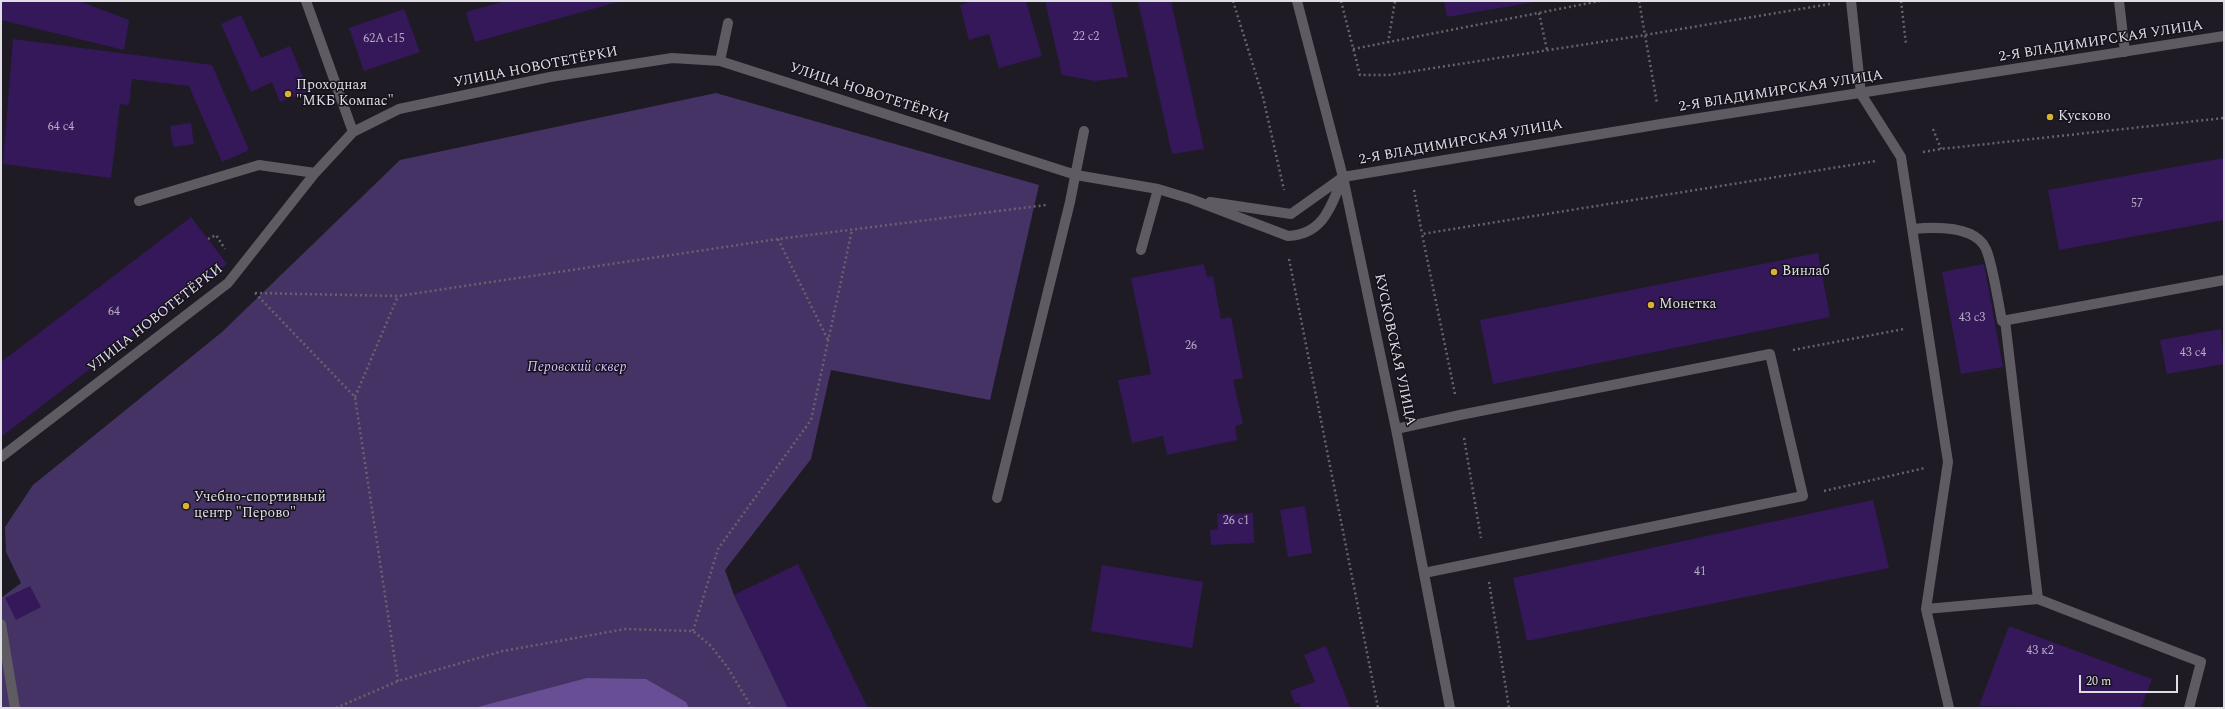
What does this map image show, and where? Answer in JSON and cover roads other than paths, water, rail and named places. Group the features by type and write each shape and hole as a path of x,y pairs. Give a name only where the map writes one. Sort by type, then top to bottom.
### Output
{"street":[{"path":"306,1 353,132"},
{"name":"КУСКОВСКАЯ УЛИЦА","path":"1297,1 1343,177 1396,429 1450,708"},
{"path":"1851,1 1861,94 1901,157 1948,462 1926,609 1949,708"},
{"path":"2119,1 2125,52"},
{"path":"720,61 728,23"},
{"name":"2-Я ВЛАДИМИРСКАЯ УЛИЦА","path":"1343,177 1661,124 1861,94 2224,36"},
{"name":"УЛИЦА НОВОТЕТЁРКИ","path":"1,457 228,283 315,173 353,132 399,109 550,77 672,58 720,61 1076,175 1158,189 1191,199 1288,236 1302,235 1315,229 1330,207 1343,177"},
{"path":"997,498 1070,202 1084,131"},
{"path":"139,201 259,165 315,173"},
{"name":"УЛИЦА НОВОТЕТЁРКИ","path":"1191,199 1291,214 1343,177"},
{"path":"1141,250 1158,189"},
{"path":"1913,229 1936,226 1949,228 1976,238 1985,248 2002,321 2224,280"},
{"path":"2005,320 2038,599"},
{"path":"1396,429 1770,354 1803,496 1486,562 1424,573"},
{"path":"1926,609 2038,599 2201,662 2189,708"},
{"path":"1,624 15,708"}],"place":[{"name":"Проходная \"МКБ Компас\"","path":"288,94"},
{"name":"Кусково","path":"2050,117"},
{"name":"Винлаб","path":"1774,272"},
{"name":"Монетка","path":"1651,305"},
{"name":"Учебно-спортивный центр \"Перово\"","path":"186,506"}],"park label":[{"name":"Перовский сквер","path":"577,368"}]}
